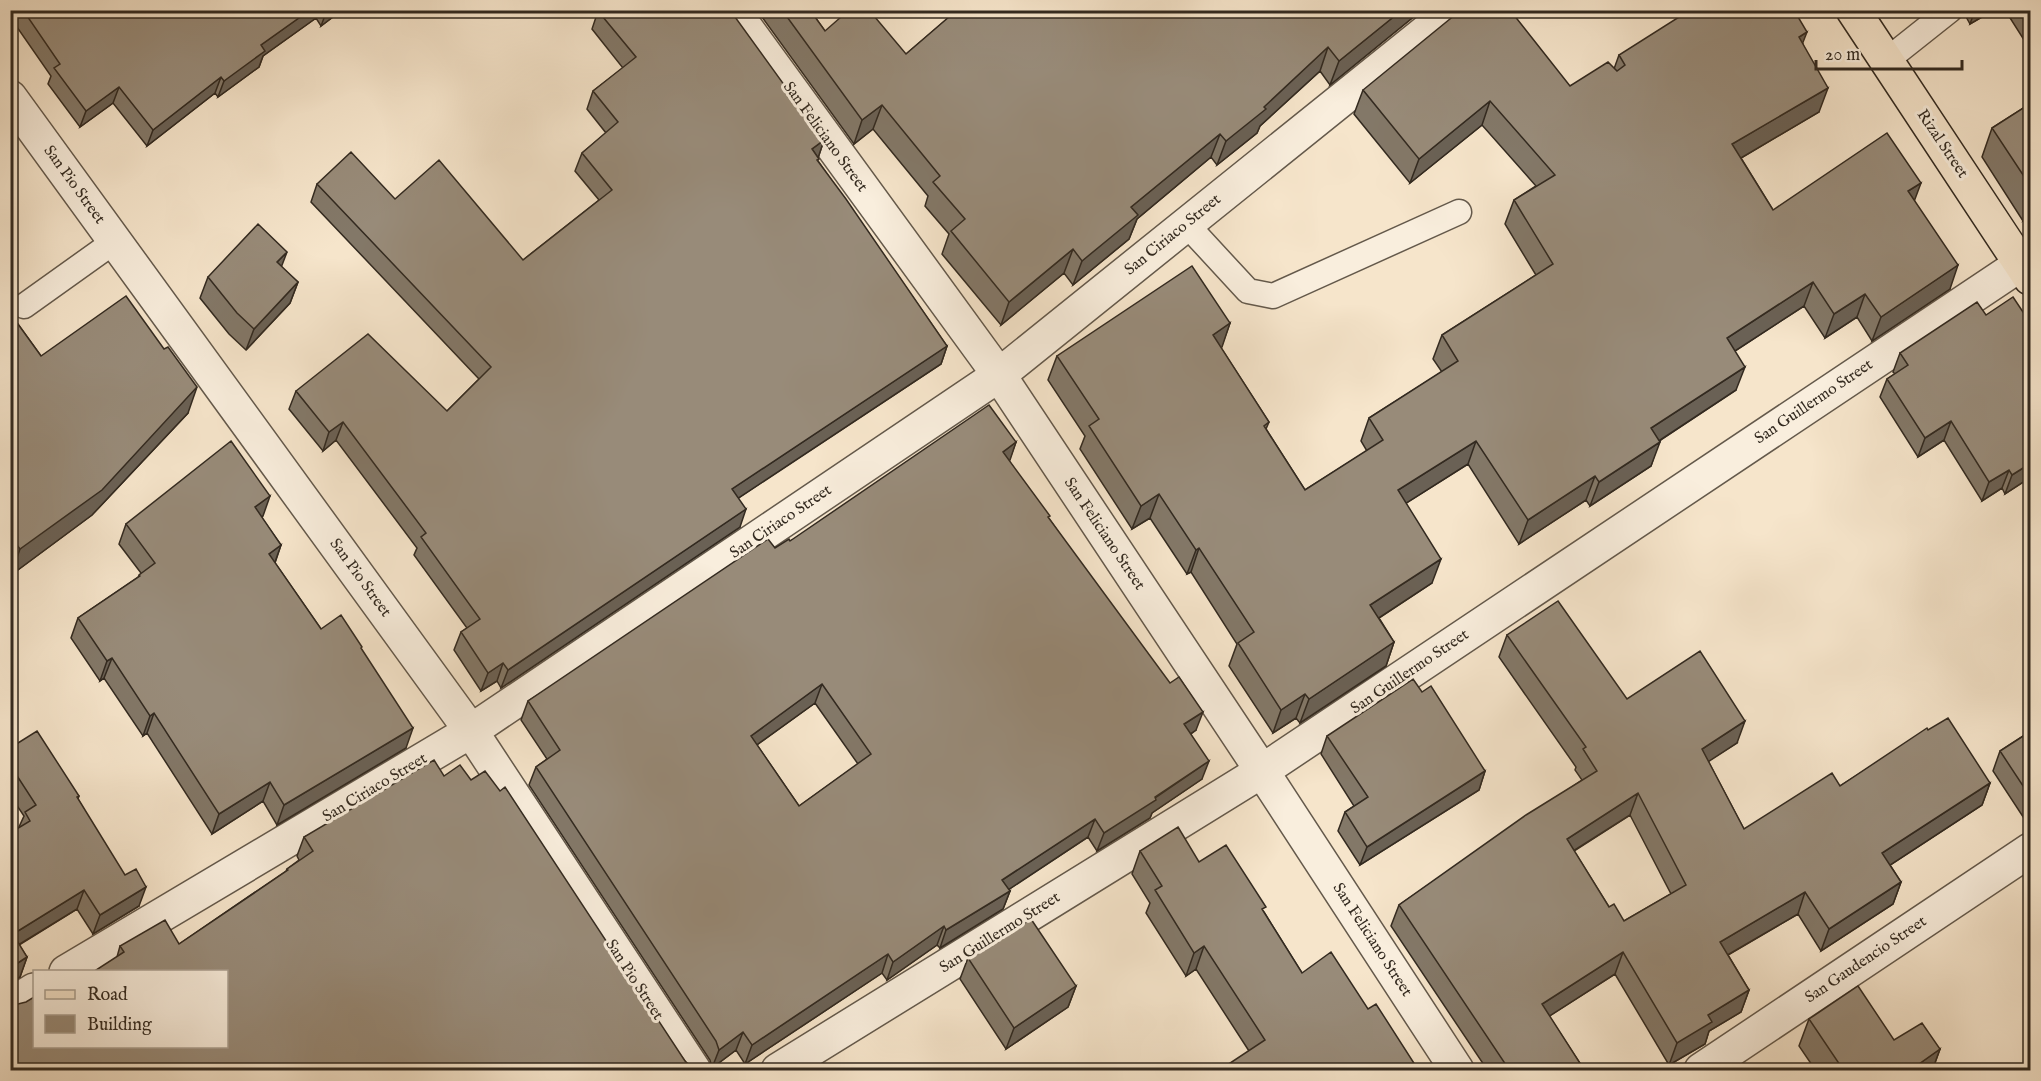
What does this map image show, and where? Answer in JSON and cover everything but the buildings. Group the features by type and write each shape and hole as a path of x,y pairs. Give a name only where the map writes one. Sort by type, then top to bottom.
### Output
{"main road":[{"name":"Rizal Street","path":"1853,10 2027,266"}],"street":[{"name":"San Feliciano Street","path":"733,10 999,375 1262,771 1457,1071"},
{"name":"San Ciriaco Street","path":"69,970 471,731 999,375 1453,10"},
{"name":"San Pio Street","path":"10,97 471,731 694,1071"},
{"name":"San Guillermo Street","path":"778,1071 1262,771 2027,266"},
{"name":"San Gaudencio Street","path":"1701,1071 2031,850"},
{"path":"10,1005 33,991"}],"lane":[{"path":"1887,60 1950,10"},
{"path":"1187,225 1248,291 1273,296 1459,212"},
{"path":"24,306 115,241"}]}
